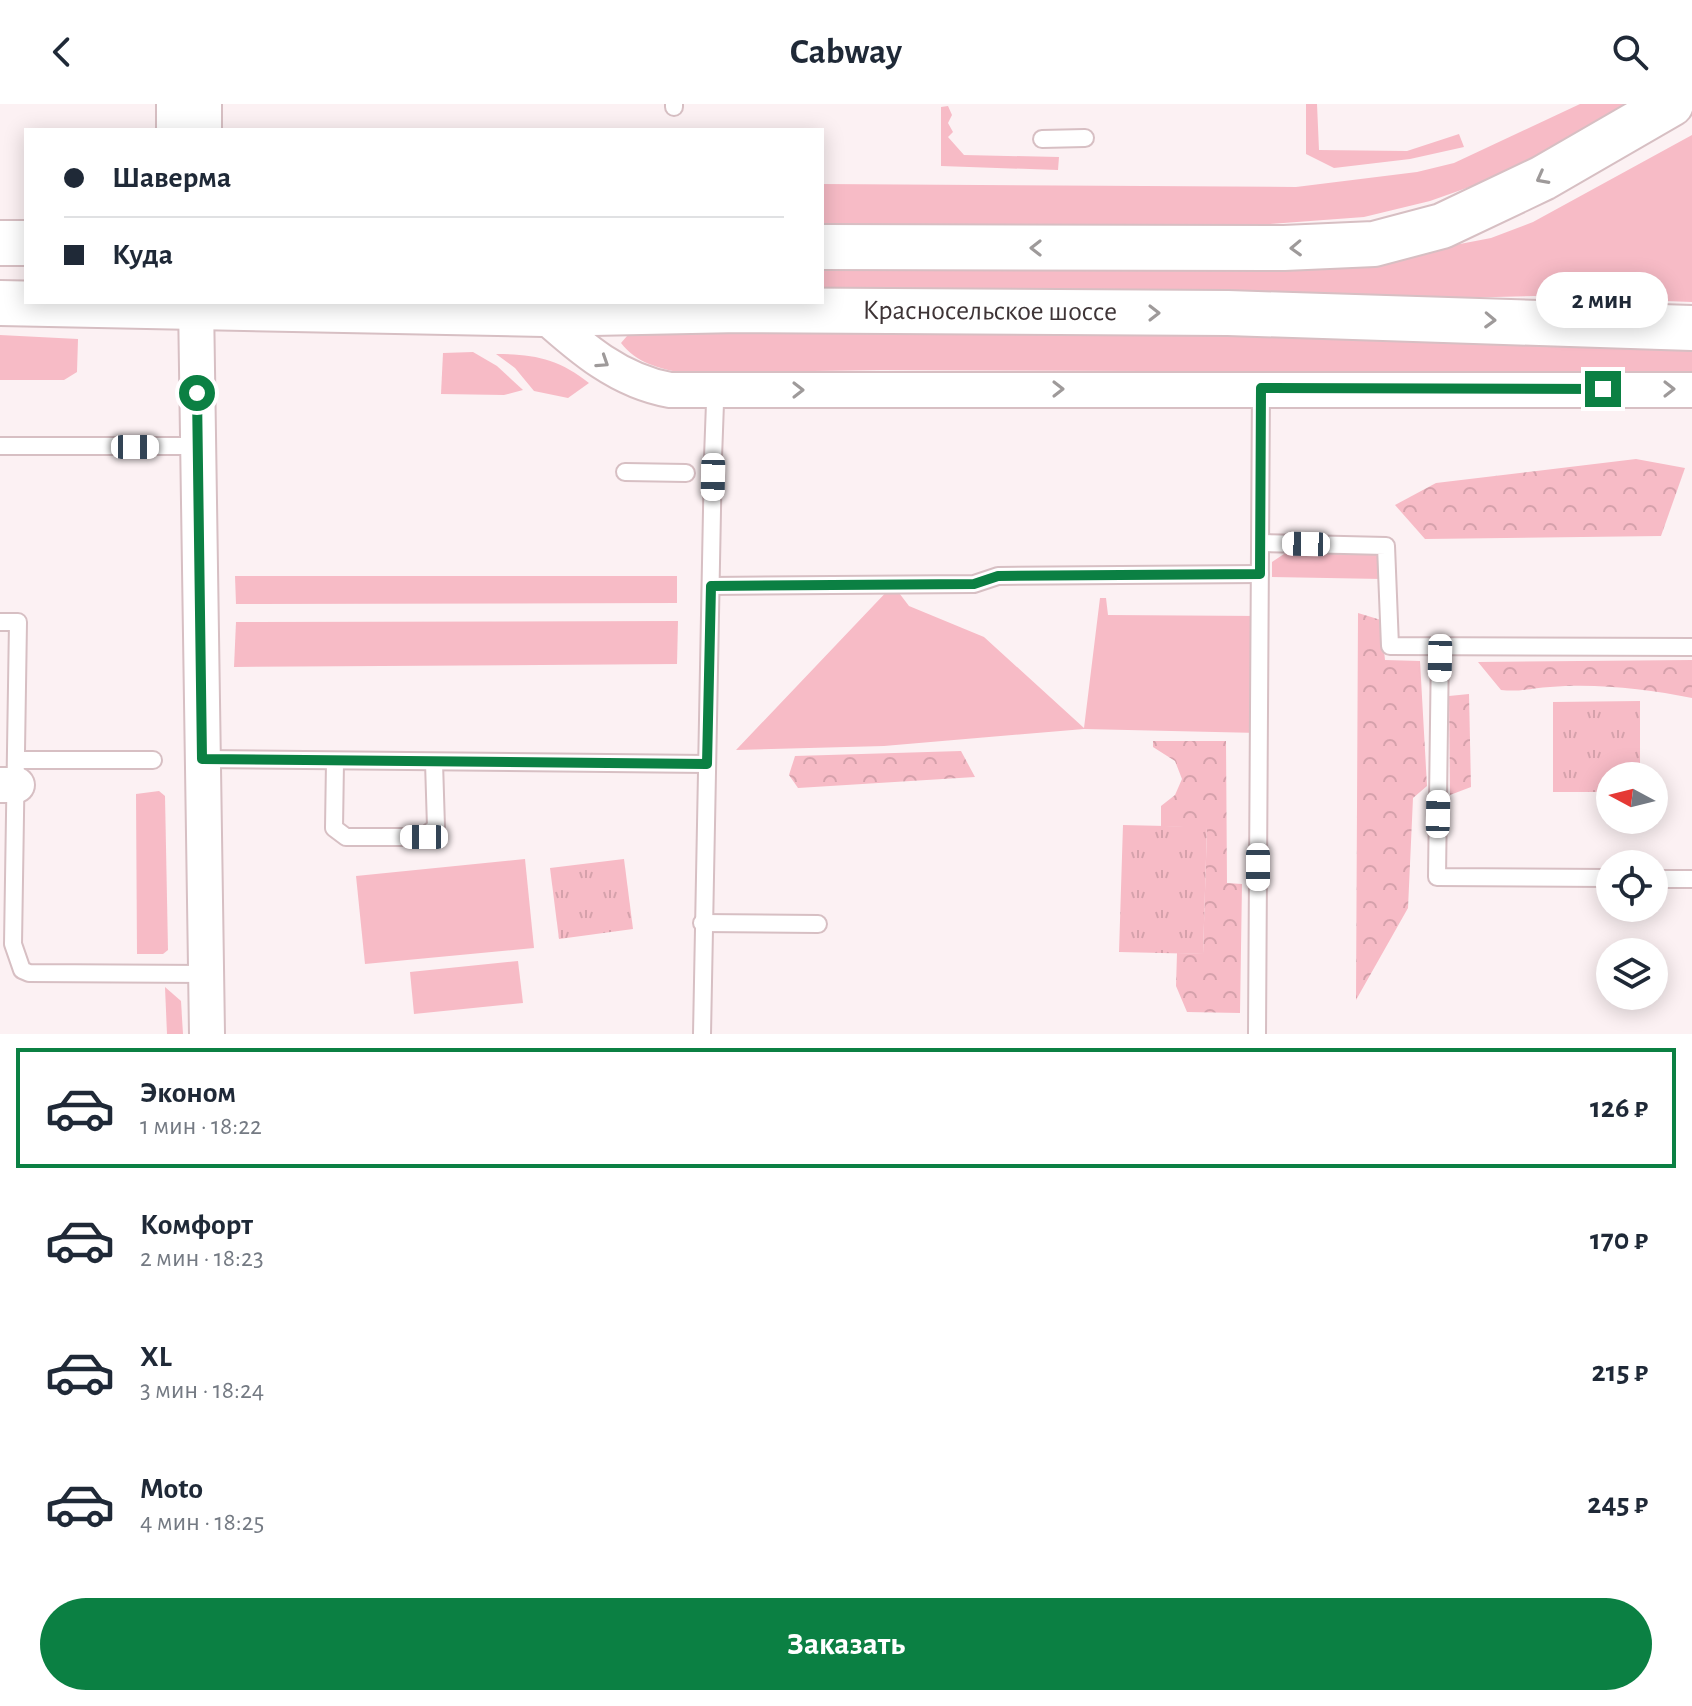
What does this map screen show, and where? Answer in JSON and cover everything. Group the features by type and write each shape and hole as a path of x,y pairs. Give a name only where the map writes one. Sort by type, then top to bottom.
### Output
{"main road":[{"path":"824,247 1284,248 1374,244 1442,226 1543,178 1609,138 1675,113"},
{"path":"0,243 24,243"},
{"name":"Красносельское шоссе","path":"0,303 24,303"},
{"name":"Красносельское шоссе","path":"228,304 543,314 740,310 1228,313 1692,328"}],"street":[{"path":"174,104 174,128"},
{"path":"204,104 204,128"},
{"path":"196,304 207,1034"},
{"path":"543,314 581,348 643,385 670,390 1692,390"}],"lane":[{"path":"1042,139 1085,138"},
{"path":"1641,326 1692,318"},
{"path":"1257,1034 1261,388"},
{"path":"702,1034 715,403 720,390"},
{"path":"0,446 198,446"},
{"path":"625,472 686,473"},
{"path":"1261,543 1386,546 1390,646 1692,647"},
{"path":"711,586 974,584 998,576 1260,574"},
{"path":"0,622 18,622 7,934 22,970 29,973 206,974"},
{"path":"1440,646 1437,877 1596,878"},
{"path":"202,759 707,764"},
{"path":"11,777 153,760"},
{"path":"335,762 334,828 346,837 424,837 436,827 434,762"},
{"path":"1668,879 1692,879"},
{"path":"702,923 818,924"}],"green space":[{"path":"1306,104 1317,104 1319,150 1407,151 1459,134 1464,147 1410,159 1334,168 1306,154"},
{"path":"1580,104 1637,104 1495,178 1430,201 1364,217 1205,229 824,228 824,184 1296,187 1417,172 1454,163"},
{"path":"948,106 952,115 948,123 953,132 948,137 964,155 1059,157 1058,170 941,166 941,107"},
{"path":"1692,135 1692,302 1534,296 1414,299 824,293 824,271 1226,270 1377,260 1491,238 1533,222"},
{"path":"1087,326 1692,349 1692,373 882,370 684,373 641,360 621,343 627,336 667,330"},
{"path":"0,335 78,339 77,372 64,380 0,380"},
{"path":"473,352 497,366 523,390 504,395 441,394 443,353"},
{"path":"496,354 522,355 556,363 589,383 568,398 534,391 515,368"},
{"path":"1636,459 1685,468 1661,536 1425,539 1395,505 1436,483"},
{"path":"1290,550 1381,552 1382,579 1272,577 1272,562"},
{"path":"235,576 677,576 677,603 236,604"},
{"path":"893,585 909,606 984,637 1084,728 1100,598 1106,598 1108,615 1260,616 1259,733 1084,729 884,746 736,750"},
{"path":"1358,613 1381,620 1385,660 1420,661 1427,786 1413,798 1408,908 1356,1000"},
{"path":"678,621 677,664 234,667 236,622"},
{"path":"1692,660 1692,698 1603,686 1501,690 1478,662"},
{"path":"1469,694 1471,787 1450,795 1449,696"},
{"path":"1640,701 1640,762 1596,762 1596,792 1553,792 1553,702"},
{"path":"1153,741 1226,741 1227,883 1242,884 1240,1013 1187,1012 1176,986 1177,953 1203,954 1207,828 1161,826 1161,806 1175,795 1182,779 1175,761 1153,747"},
{"path":"961,751 975,777 798,788 789,775 795,756"},
{"path":"159,791 165,796 168,950 163,954 137,954 136,794"},
{"path":"1123,825 1207,827 1203,954 1119,952"},
{"path":"525,859 534,948 365,964 356,876"},
{"path":"624,859 633,929 559,939 550,868"},
{"path":"518,961 523,1003 414,1014 410,972"},
{"path":"165,987 181,1001 183,1034 167,1034"}],"route":[{"path":"197,393 202,759 707,764 711,586 974,584 998,576 1260,574 1261,388 1603,389"}]}
